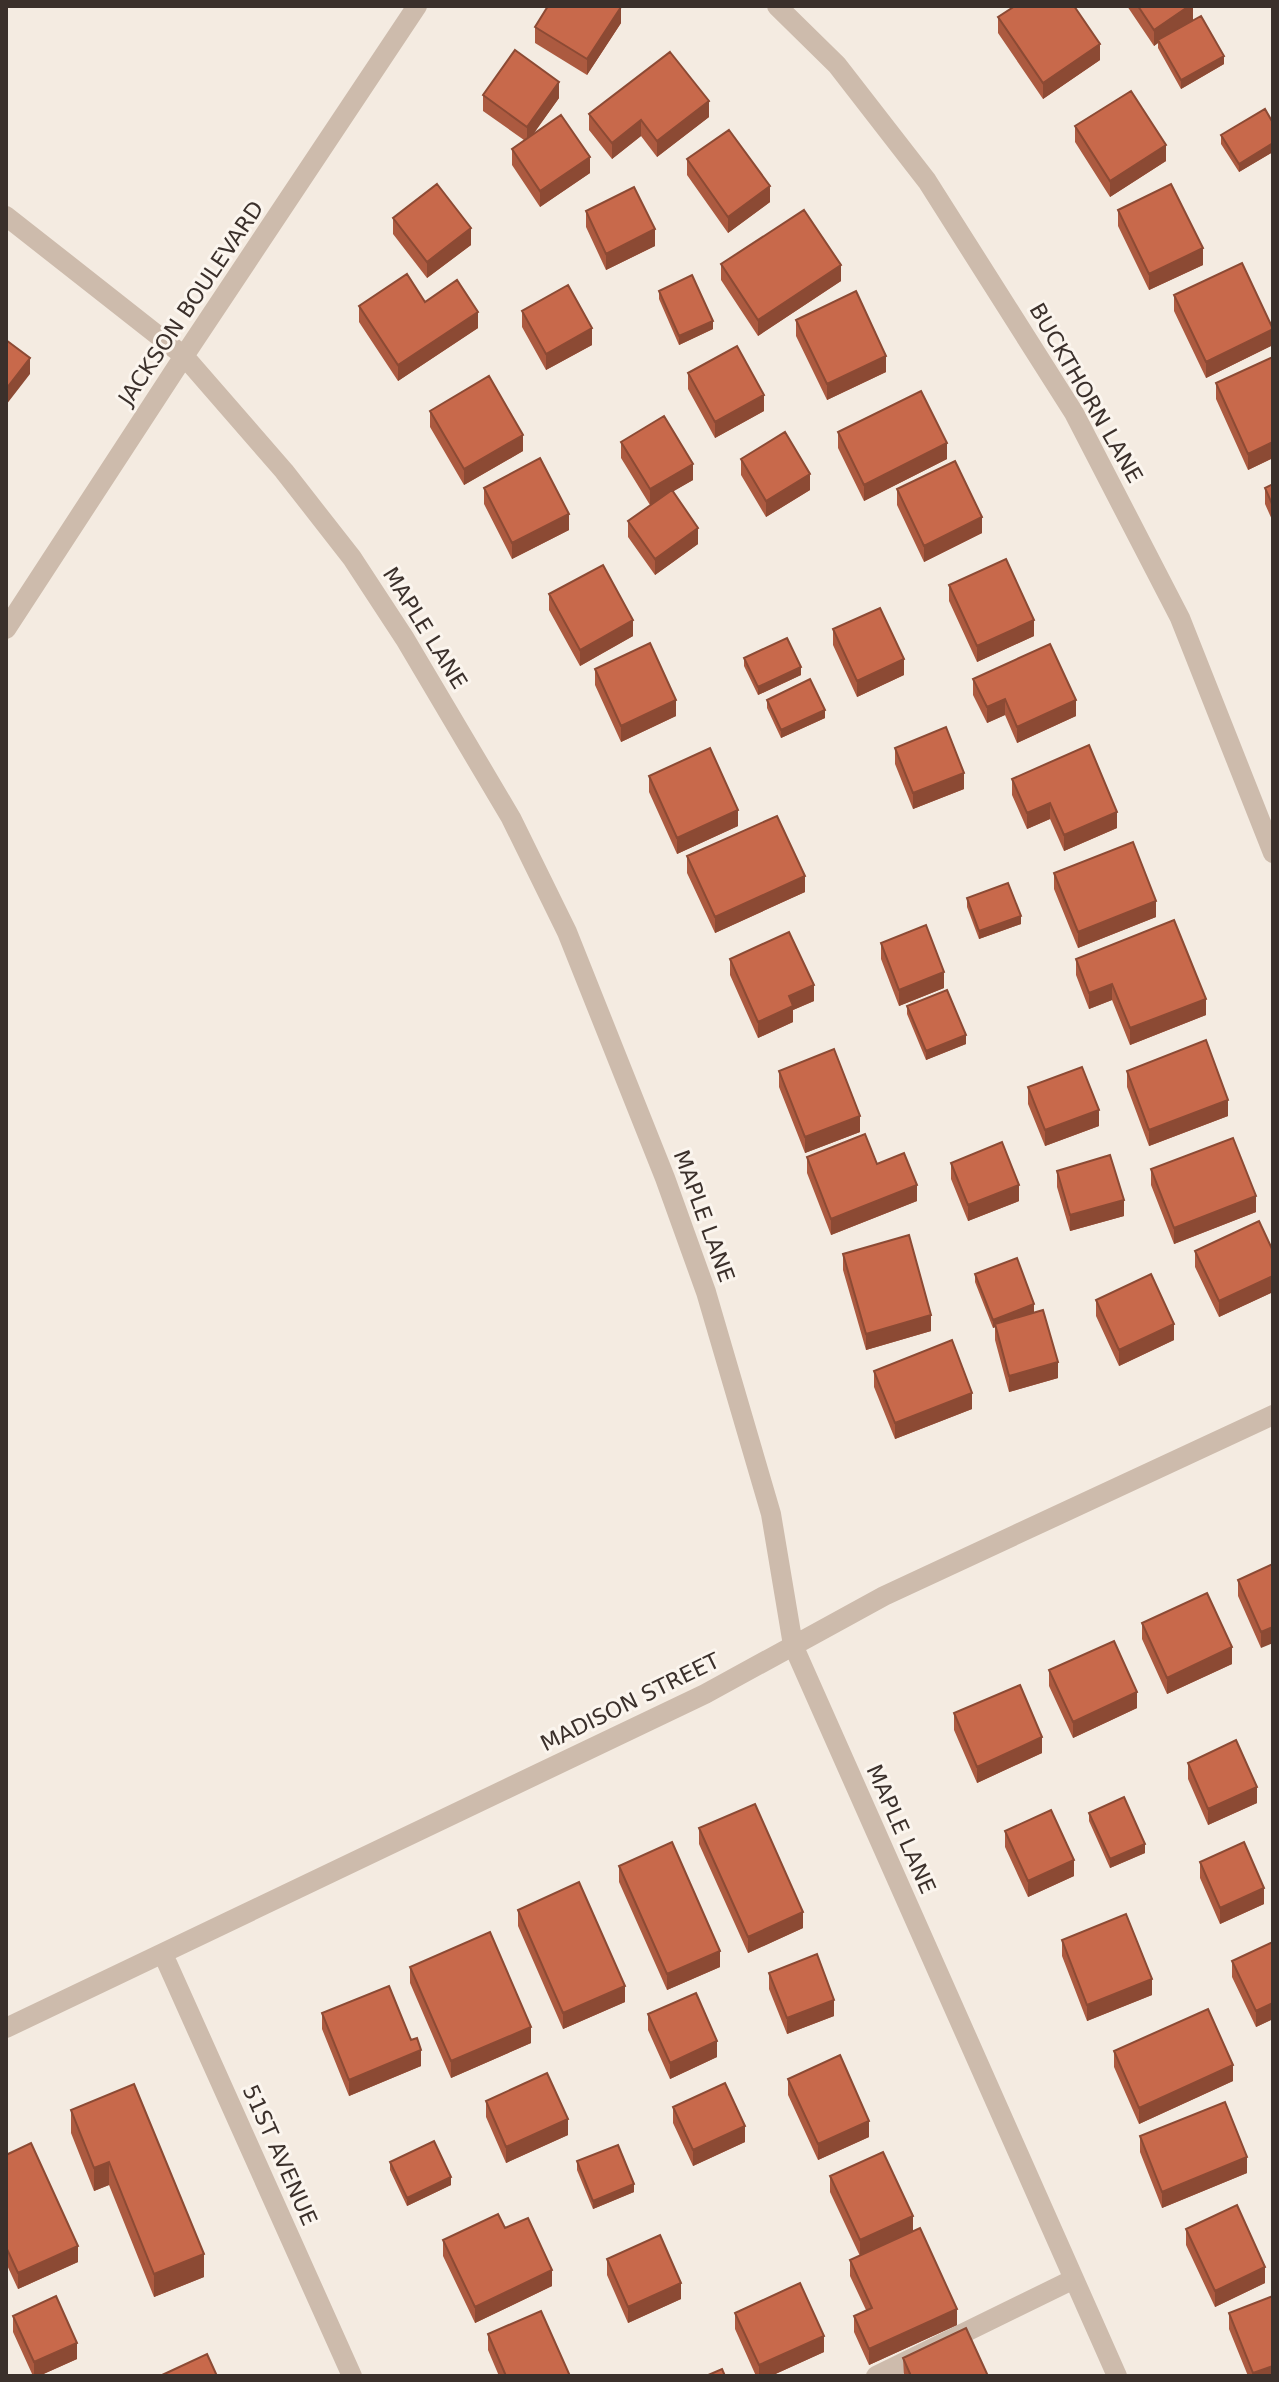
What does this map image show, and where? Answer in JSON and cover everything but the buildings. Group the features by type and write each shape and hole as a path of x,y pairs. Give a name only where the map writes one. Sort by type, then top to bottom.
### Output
{"street":[{"name":"JACKSON BOULEVARD","path":"6,629 417,6"},
{"name":"BUCKTHORN LANE","path":"777,6 837,65 927,181 1074,413 1180,618 1273,853"},
{"name":"MAPLE LANE","path":"6,216 184,356 284,471 352,558 461,730 511,818 567,932 665,1178 706,1292 771,1514 793,1645 1117,2376"},
{"name":"MADISON STREET","path":"6,2028 705,1694 884,1596 1273,1415"},
{"name":"51ST AVENUE","path":"163,1954 352,2376"},
{"path":"876,2376 1074,2279"}]}
